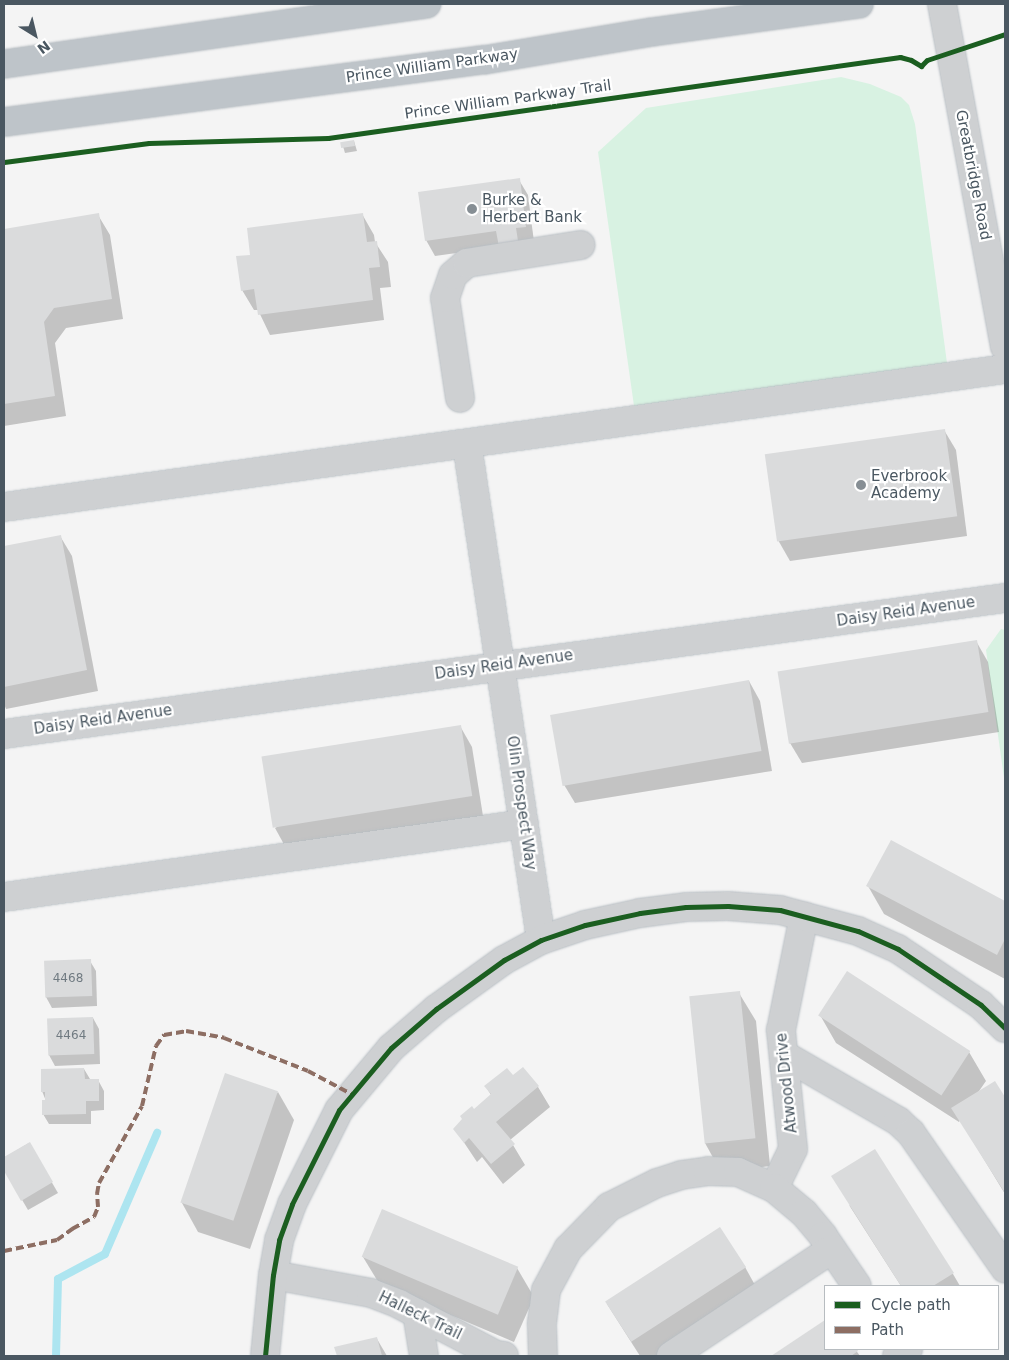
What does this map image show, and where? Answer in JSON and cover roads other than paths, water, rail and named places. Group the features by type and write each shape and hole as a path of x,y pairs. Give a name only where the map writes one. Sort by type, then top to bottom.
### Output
{"highway":[{"path":"4,64 366,8 428,4"},
{"name":"Prince William Parkway","path":"4,122 484,60 652,32 859,4"}],"street":[{"name":"Greatbridge Road","path":"942,4 1005,346"},
{"path":"460,398 445,298 453,275 467,263 581,245"},
{"path":"4,507 1005,369"},
{"name":"Olin Prospect Way","path":"467,444 541,940"},
{"name":"Daisy Reid Avenue","path":"4,734 1005,598"},
{"path":"4,897 524,824"},
{"path":"265,1356 273,1275 279,1240 292,1204 339,1110 392,1048 436,1009 504,960 541,940 584,925 640,913 686,907 728,906 780,910 858,931 898,949 974,1000 1005,1028"},
{"name":"Atwood Drive","path":"774,1188 794,1150 781,1030 804,916"},
{"path":"784,1055 898,1121 911,1134 1005,1268"},
{"path":"537,1355 546,1290 568,1248 609,1207 681,1175 708,1171 738,1172 774,1188 804,1213 856,1285"},
{"path":"671,1356 832,1249"},
{"name":"Halleck Trail","path":"273,1275 371,1292 417,1313 498,1356"},
{"path":"417,1313 424,1356"}],"waterway":[{"path":"56,1356 58,1279 105,1254 157,1133"}],"place":[{"name":"Burke & Herbert Bank","path":"472,209"},
{"name":"Everbrook Academy","path":"861,485"}]}
